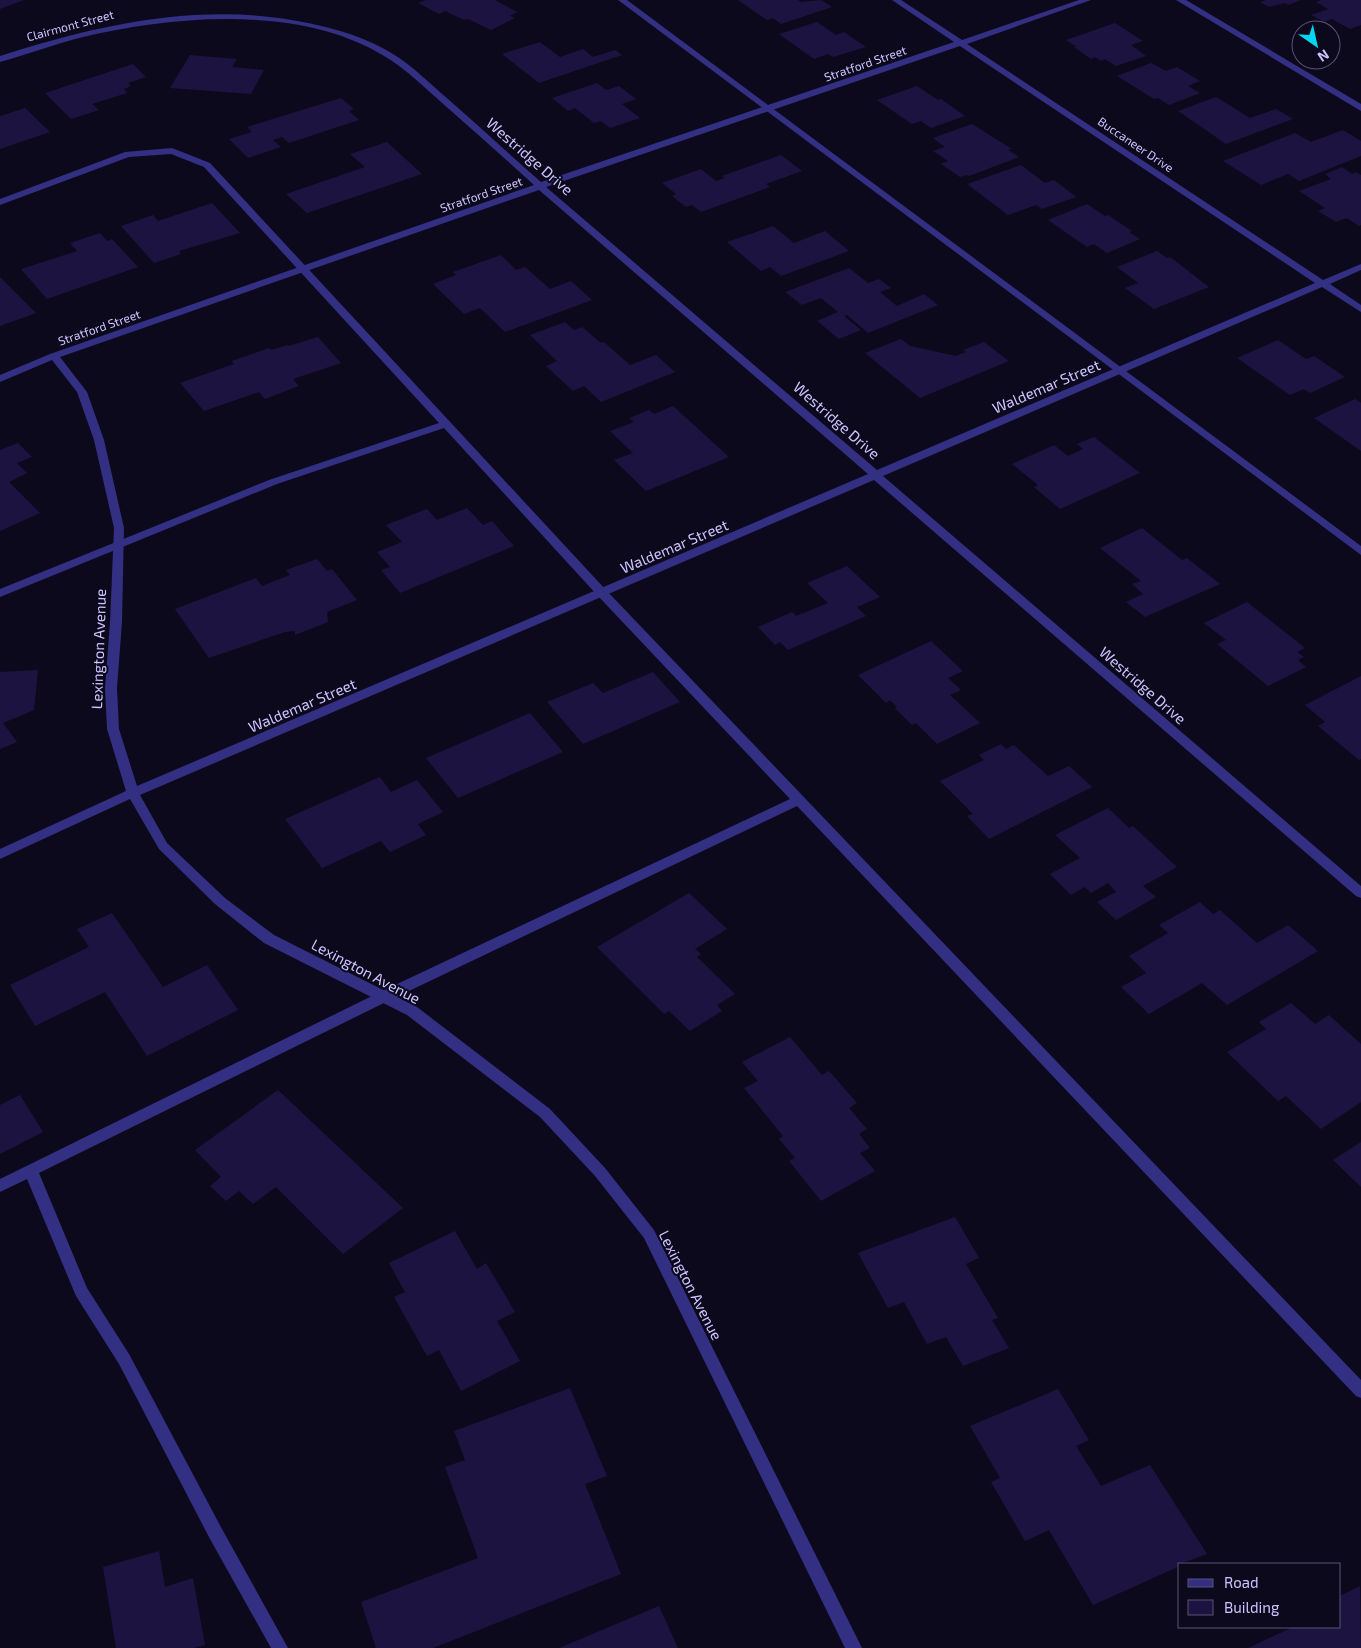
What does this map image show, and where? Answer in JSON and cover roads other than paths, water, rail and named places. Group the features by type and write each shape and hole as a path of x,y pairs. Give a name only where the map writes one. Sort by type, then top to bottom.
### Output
{"street":[{"path":"622,0 1361,551"},
{"name":"Buccaneer Drive","path":"896,0 1361,309"},
{"name":"Stratford Street","path":"0,379 54,356 540,186 1087,0"},
{"path":"1180,0 1361,108"},
{"name":"Clairmont Street","path":"0,58 100,28 174,15 220,13 268,16"},
{"name":"Westridge Drive","path":"268,16 310,24 347,36 391,57 423,82 540,186 878,475 1361,893"},
{"path":"0,202 128,154 172,151 207,165 602,593 1361,1391"},
{"name":"Waldemar Street","path":"0,854 133,793 878,475 1361,266"},
{"name":"Lexington Avenue","path":"54,356 82,392 96,432 118,528 116,622 111,688 113,730 133,793 163,846 220,901 269,939 412,1011 545,1113 600,1172 648,1234 854,1648"},
{"path":"0,593 273,482 445,424"},
{"path":"0,1186 383,997 799,800"},
{"path":"31,1170 81,1291 124,1359 216,1534 280,1648"}]}
